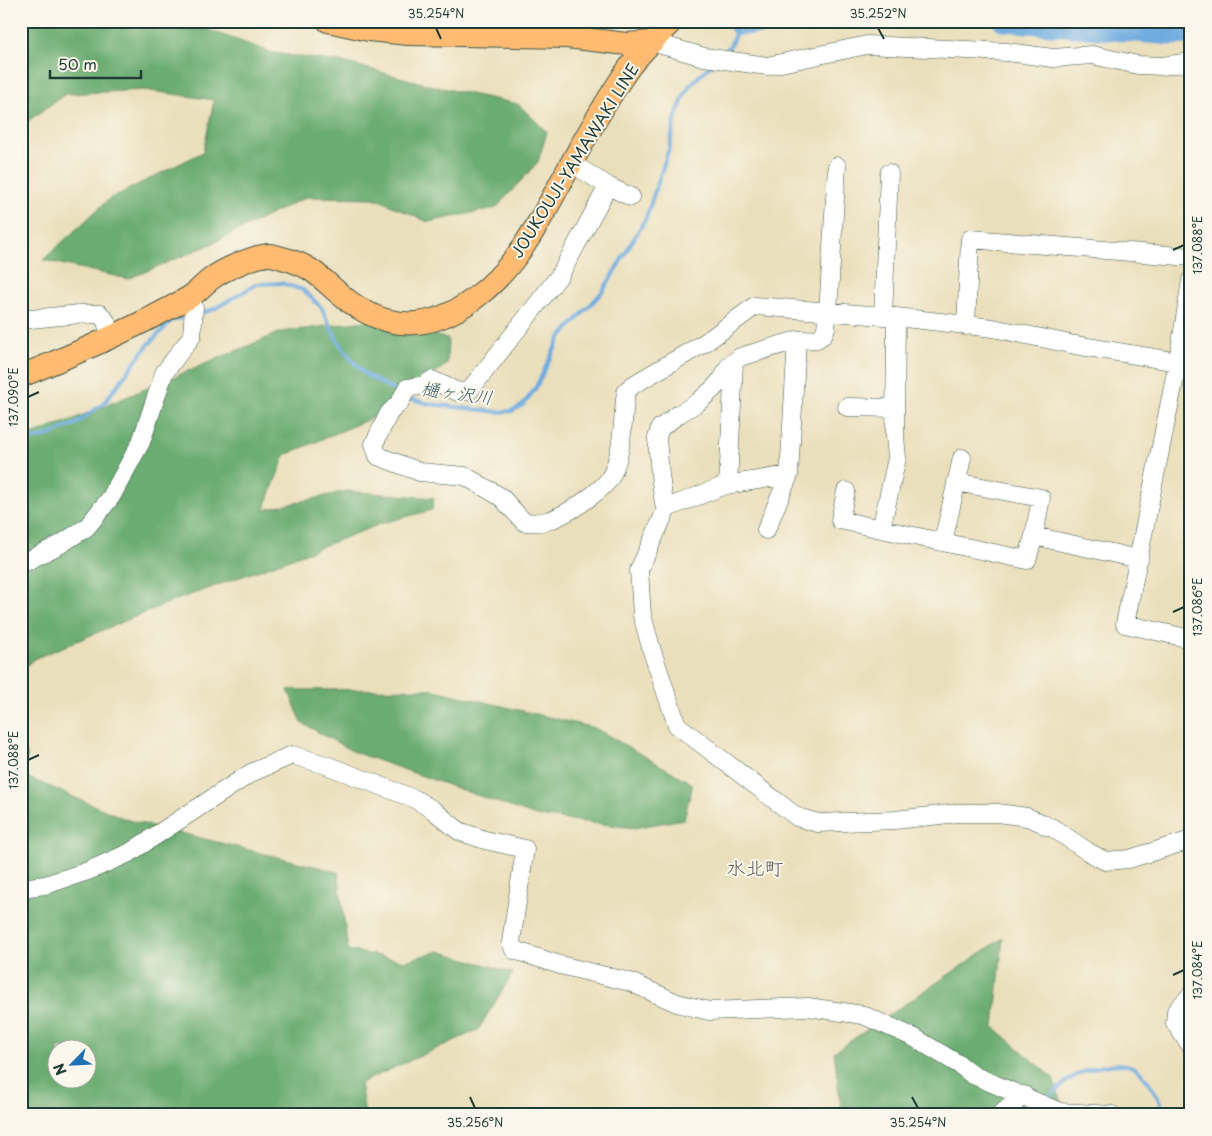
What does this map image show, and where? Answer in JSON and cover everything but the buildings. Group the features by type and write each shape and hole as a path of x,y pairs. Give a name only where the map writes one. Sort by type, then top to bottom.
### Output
{"main road":[{"path":"328,21 369,30 408,34 566,36 627,44 652,42"},
{"name":"JOUKOUJI-YAMAWAKI LINE","path":"21,376 192,302 212,278 244,261 270,255 300,263 315,272 343,297 367,314 391,323 416,323 436,320 454,312 475,298 500,275 526,244 571,163 627,72 672,21"}],"street":[{"path":"652,42 704,56 767,66 867,45 1007,52 1053,58 1092,55 1138,65 1162,66 1191,62"},
{"path":"571,163 608,186 631,197"},
{"path":"667,508 664,504 660,475 658,438 660,428 697,403 713,389 723,378 729,366 740,358 797,340 816,339 823,335 828,312 837,166"},
{"path":"881,529 896,458 889,316 889,173"},
{"path":"608,186 560,275 469,391 458,392 432,380 424,385 407,388 400,402 389,413 374,444 378,456 420,472 465,476 501,497 524,522 541,524 577,507 609,480 620,446 626,391 706,342 755,306 889,316 993,328 1075,345 1185,363"},
{"path":"966,326 970,240 1191,256"},
{"path":"1191,280 1185,363 1125,624 1191,639"},
{"path":"21,564 61,544 87,527 111,497 142,442 164,373 192,336 194,326 192,302"},
{"path":"21,320 80,314 100,314 106,321 110,337"},
{"path":"766,530 789,474 797,340"},
{"path":"728,485 734,362"},
{"path":"847,407 895,408"},
{"path":"943,542 962,458"},
{"path":"789,474 728,485 667,508 639,570 642,615 677,725 797,817 818,823 895,820 958,813 998,813 1027,817 1042,823 1105,861 1129,859 1191,840"},
{"path":"846,492 840,520 1027,560 1034,536 1041,498 956,482"},
{"path":"1034,536 1139,559"},
{"path":"21,888 44,885 79,874 128,853 251,773 292,755 326,765 415,799 433,810 459,831 485,840 525,849 511,942 514,950 560,965 630,982 677,1003 708,1011 808,1007 862,1015 913,1037 973,1075 1060,1112 1112,1115"},
{"path":"1191,995 1176,1011 1174,1023 1191,1046"},
{"path":"1000,1115 1036,1101"}],"green space":[{"path":"21,21 184,21 273,53 347,63 437,87 518,104 547,132 538,162 496,208 428,222 374,198 306,197 209,245 128,279 43,260 109,199 203,152 214,100 144,90 65,94 21,126"},
{"path":"381,319 448,339 447,364 381,414 285,455 264,510 347,491 434,498 432,510 383,523 168,603 34,659 21,670 21,439 76,418 281,332"},
{"path":"430,689 595,728 693,784 684,819 634,828 536,816 354,752 302,723 288,690"},
{"path":"21,766 29,778 128,820 338,872 348,950 405,961 439,951 513,973 478,1030 360,1083 365,1115 21,1115"},
{"path":"1003,938 994,1027 1052,1077 1067,1115 842,1115 834,1052"}],"waterway":[{"name":"樋ヶ沢川","path":"722,54 730,46 739,25 733,21"},
{"path":"739,25 808,21"},
{"path":"1003,21 1172,35 1191,34"},
{"name":"樋ヶ沢川","path":"407,398 430,404 498,412 512,411 523,405 535,389 560,338 603,291 646,218 669,149 676,116 684,96 690,85 712,64"},
{"name":"樋ヶ沢川","path":"198,314 214,309 257,284 281,283 303,290 321,307 337,340 351,359 365,374 398,393"},
{"name":"樋ヶ沢川","path":"21,441 45,437 77,423 104,403 148,345 171,321 189,316"},
{"path":"1047,1100 1076,1075 1103,1066 1129,1066 1136,1069 1146,1078 1166,1115"},
{"path":"1030,1115 1038,1108"}],"district":[{"name":"水北町","path":"755,867"}]}
